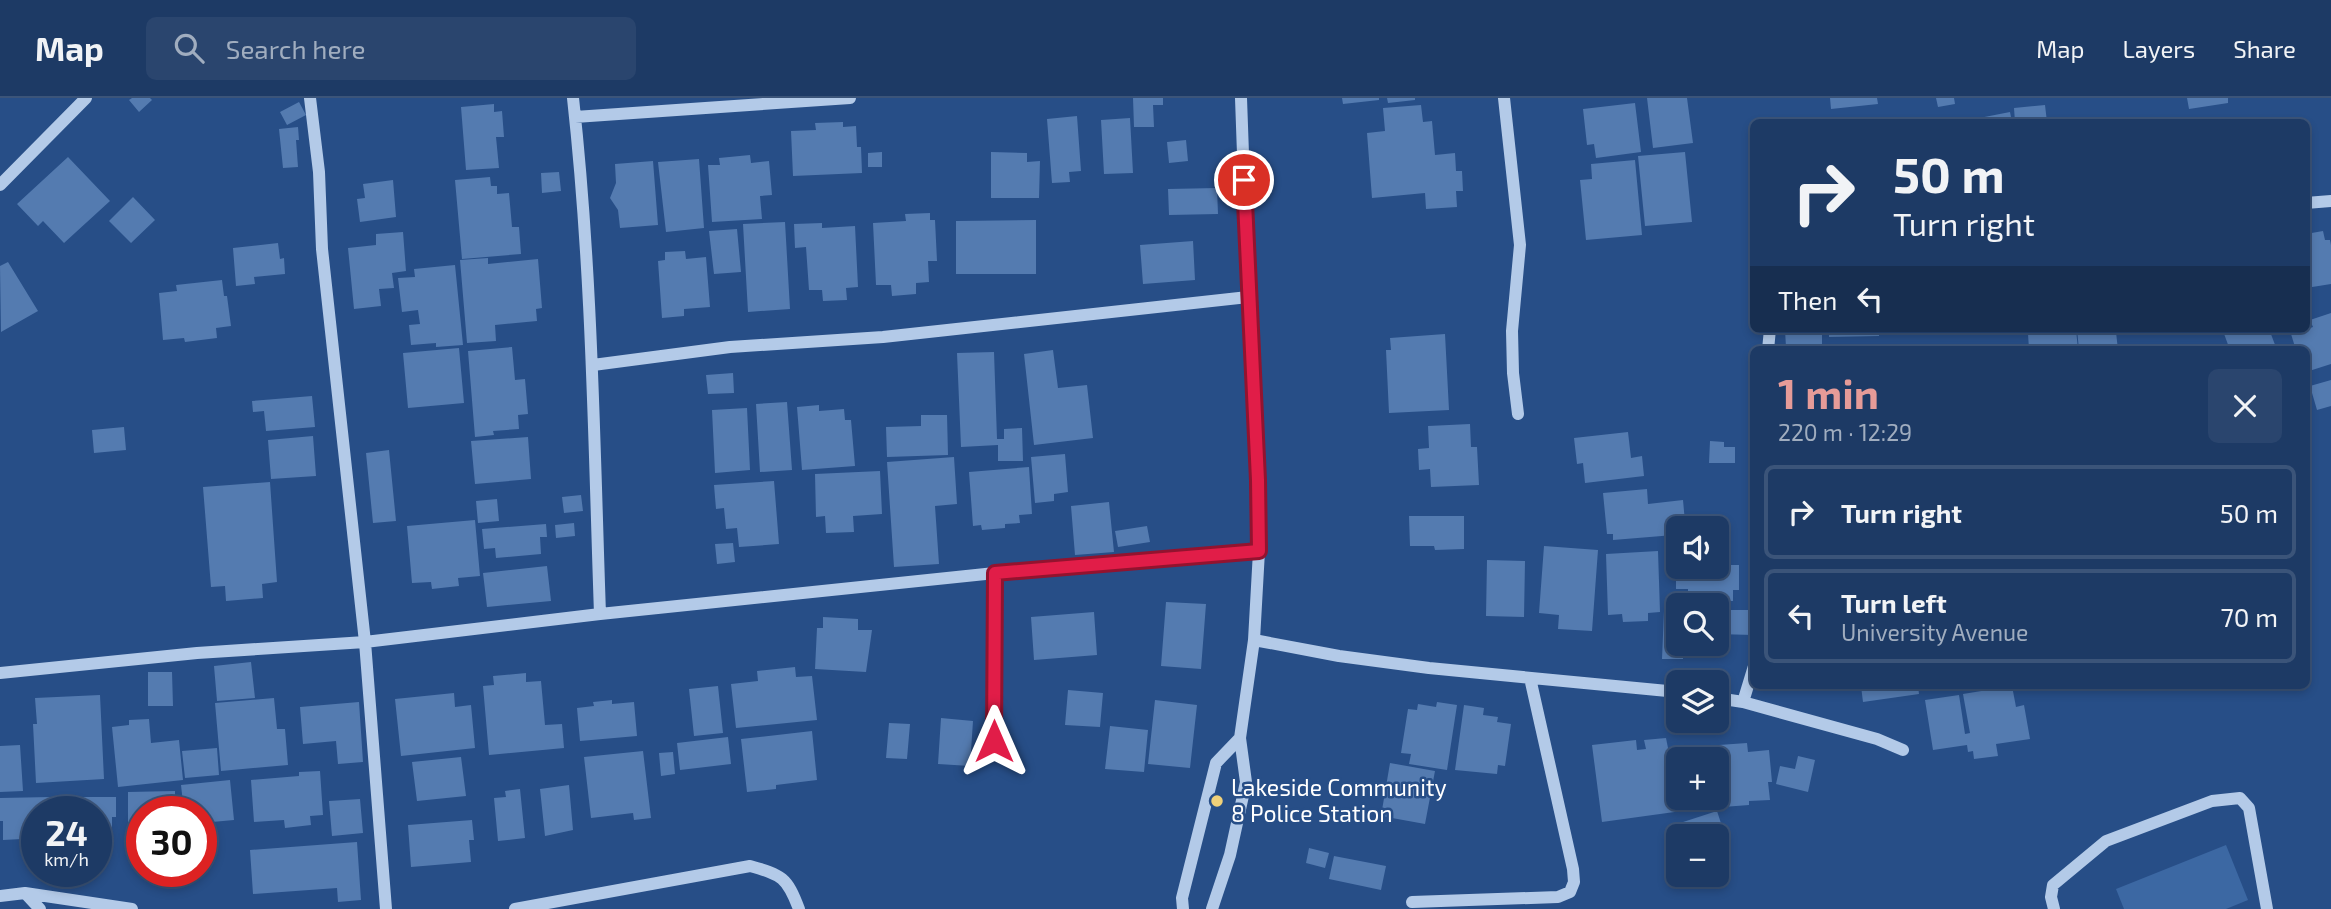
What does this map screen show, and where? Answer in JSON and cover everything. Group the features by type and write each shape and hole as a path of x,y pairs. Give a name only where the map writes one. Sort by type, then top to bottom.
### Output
{"street":[{"path":"0,186 86,98"},
{"path":"310,98 319,172 322,249 365,642 386,909"},
{"path":"573,98 593,365 592,410 600,614"},
{"path":"575,117 850,98"},
{"path":"1212,909 1230,856 1246,782 1240,738 1254,640 1259,551 1241,98"},
{"path":"1504,98 1520,245 1513,331 1513,373 1518,414"},
{"path":"2310,203 2331,201"},
{"path":"593,365 730,347 883,337 1248,297"},
{"path":"0,673 197,653 365,642 600,614 995,573 1259,551"},
{"path":"994,741 995,573"},
{"path":"1254,640 1339,656 1429,668 1666,691"},
{"path":"1412,902 1558,897 1570,892 1574,882 1573,869 1530,677"},
{"path":"1743,702 1750,679"},
{"path":"1729,700 1877,739 1903,750"},
{"path":"1183,909 1185,889 1216,763 1240,738"},
{"path":"2054,909 2051,897 2053,885 2106,841 2212,801 2230,798 2240,798 2249,808 2267,909"},
{"path":"515,909 750,866 775,873 790,886 799,909"},
{"path":"25,893 40,909"},
{"path":"0,896 25,893 132,909"}],"shaded area":[{"path":"2226,845 2248,900 2226,909 2124,909 2116,889"}],"building":[{"path":"1133,98 1163,98 1163,105 1153,105 1154,127 1134,127"},
{"path":"1342,98 1379,98 1379,100 1343,104"},
{"path":"1387,98 1415,98 1415,100 1388,103"},
{"path":"1647,98 1687,98 1693,143 1653,148"},
{"path":"1830,98 1877,98 1878,104 1831,109"},
{"path":"1936,98 1954,98 1955,104 1938,107"},
{"path":"2187,98 2228,98 2228,103 2189,109"},
{"path":"129,100 152,100 139,112"},
{"path":"299,102 306,115 287,125 280,112"},
{"path":"1635,103 1641,152 1596,158 1594,144 1587,145 1583,109"},
{"path":"494,104 494,112 502,111 504,137 496,137 499,168 466,170 461,107"},
{"path":"1421,105 1423,122 1432,121 1435,155 1455,153 1456,171 1462,171 1463,191 1456,191 1457,207 1426,209 1425,193 1372,198 1367,133 1385,131 1383,108"},
{"path":"2045,105 2047,119 2015,119 2014,108"},
{"path":"2010,112 2011,119 1974,119"},
{"path":"1077,116 1081,171 1069,172 1070,182 1052,183 1047,119"},
{"path":"1130,118 1133,173 1104,174 1101,120"},
{"path":"843,122 843,127 856,126 857,147 861,147 862,173 793,176 791,131 816,130 815,123"},
{"path":"298,127 298,167 283,168 279,129"},
{"path":"1186,140 1188,161 1169,163 1167,142"},
{"path":"882,152 882,167 868,167 868,153"},
{"path":"991,152 1027,153 1027,162 1040,161 1039,198 991,198"},
{"path":"1685,152 1692,222 1645,226 1638,156"},
{"path":"750,155 751,163 769,161 772,195 760,196 762,219 712,222 708,165 720,165 719,158"},
{"path":"68,157 110,201 64,243 43,221 38,226 17,204"},
{"path":"699,159 704,228 666,232 658,162"},
{"path":"1635,160 1642,235 1586,240 1580,180 1592,179 1591,164"},
{"path":"653,161 658,225 620,228 618,210 610,198 616,183 615,164"},
{"path":"559,172 561,191 542,193 541,173"},
{"path":"490,177 491,186 497,186 497,194 509,193 512,227 519,227 521,254 462,259 455,180"},
{"path":"393,180 396,217 360,222 357,199 365,198 363,184"},
{"path":"1217,188 1218,214 1169,215 1168,189"},
{"path":"133,197 155,220 131,243 109,221"},
{"path":"930,213 930,220 935,220 937,261 928,261 929,282 916,283 916,294 892,296 891,285 876,285 873,223 906,221 905,214"},
{"path":"1036,220 1036,274 956,274 956,221"},
{"path":"785,222 790,309 748,312 743,224"},
{"path":"822,223 822,228 855,226 858,287 846,288 847,300 823,301 822,290 809,290 806,247 795,248 794,224"},
{"path":"737,229 741,272 714,274 709,231"},
{"path":"2323,231 2325,240 2330,240 2331,284 2310,287 2310,233"},
{"path":"403,232 406,271 392,273 394,288 379,289 381,306 354,309 348,248 376,245 376,234"},
{"path":"1193,241 1195,280 1143,284 1140,245"},
{"path":"278,243 280,259 284,258 285,274 254,277 255,284 236,286 233,248"},
{"path":"685,251 686,259 706,257 710,307 684,309 684,316 662,318 658,261 665,260 665,252"},
{"path":"488,258 488,264 538,259 542,308 536,309 537,321 495,325 496,341 467,343 460,260"},
{"path":"8,262 38,311 1,332 0,266"},
{"path":"455,265 463,345 411,345 409,325 420,324 418,310 402,312 398,278 415,277 414,269"},
{"path":"222,280 231,326 216,328 217,338 185,342 184,338 163,340 159,293 177,291 176,285"},
{"path":"2331,313 2331,364 2310,371 2310,346 2295,346 2291,334 2310,333 2310,328 2313,327 2310,320"},
{"path":"1785,333 1822,333 1822,346 1786,346"},
{"path":"1829,333 1879,333 1879,336 1829,337"},
{"path":"2076,333 2078,346 2029,346 2028,334"},
{"path":"2077,333 2116,333 2118,346 2079,346"},
{"path":"2224,333 2271,333 2275,346 2229,346"},
{"path":"1445,334 1449,410 1389,413 1386,350 1391,350 1390,338"},
{"path":"512,347 515,380 525,379 528,414 518,415 519,429 493,431 494,435 475,437 468,351"},
{"path":"459,348 464,403 408,408 403,353"},
{"path":"1053,350 1058,388 1087,385 1093,438 1034,445 1024,354"},
{"path":"994,352 997,439 1004,439 1004,429 1022,428 1023,461 998,461 998,445 961,447 957,353"},
{"path":"733,373 734,393 708,394 706,375"},
{"path":"2331,380 2331,406 2317,410 2310,386"},
{"path":"312,396 315,427 266,431 264,411 253,412 252,401"},
{"path":"787,402 792,470 760,472 756,404"},
{"path":"819,405 819,411 844,409 845,420 851,420 855,466 802,470 797,407"},
{"path":"747,408 750,470 715,473 712,410"},
{"path":"921,415 947,415 948,455 887,457 886,427 921,426"},
{"path":"1470,424 1471,447 1477,447 1479,485 1431,487 1430,469 1419,470 1418,449 1429,448 1428,426"},
{"path":"124,427 126,450 94,453 92,430"},
{"path":"1628,432 1631,458 1642,456 1644,476 1585,483 1583,463 1577,464 1574,438"},
{"path":"313,436 316,476 271,479 268,440"},
{"path":"528,437 531,479 475,484 471,441"},
{"path":"1710,441 1724,442 1724,447 1735,447 1735,463 1709,463"},
{"path":"389,450 396,521 373,523 366,453"},
{"path":"1065,454 1068,492 1054,494 1054,501 1035,503 1031,457"},
{"path":"954,457 957,504 935,506 939,564 894,567 887,462"},
{"path":"1029,467 1032,514 1019,515 1020,523 1005,524 1005,528 982,530 981,525 973,526 969,472"},
{"path":"880,471 882,514 853,516 854,532 826,533 825,516 816,517 815,474"},
{"path":"774,481 779,544 739,547 737,528 726,529 724,508 716,509 714,485"},
{"path":"270,482 277,582 262,584 263,598 226,601 225,586 211,587 203,487"},
{"path":"1647,489 1648,504 1683,500 1684,516 1666,516 1666,536 1613,540 1613,534 1607,534 1603,493"},
{"path":"581,495 583,511 564,513 562,497"},
{"path":"497,499 499,521 478,523 476,501"},
{"path":"1109,502 1114,552 1075,555 1071,506"},
{"path":"1409,516 1464,516 1464,549 1435,550 1434,546 1410,546"},
{"path":"475,520 480,576 458,578 459,586 432,589 431,582 412,583 407,526"},
{"path":"574,523 575,536 556,538 555,525"},
{"path":"546,524 547,537 540,537 541,554 496,558 495,548 484,549 482,529"},
{"path":"1147,526 1150,542 1118,547 1115,531"},
{"path":"733,543 735,562 717,564 715,544"},
{"path":"1544,546 1598,550 1592,631 1558,629 1559,615 1539,613"},
{"path":"1658,551 1660,612 1648,613 1648,621 1623,622 1622,614 1608,615 1606,554"},
{"path":"1487,560 1525,561 1524,617 1486,616"},
{"path":"1729,565 1739,565 1739,590 1733,590 1733,601 1729,601 1729,593 1688,593 1688,589 1676,589 1676,579 1729,579"},
{"path":"547,566 551,601 487,607 483,573"},
{"path":"1166,602 1206,604 1201,669 1161,666"},
{"path":"1729,610 1750,610 1750,635 1729,634"},
{"path":"1666,611 1666,656 1683,656 1683,659 1662,659"},
{"path":"1094,612 1097,655 1034,660 1031,617"},
{"path":"823,617 858,619 858,630 872,630 866,672 815,669 817,628 823,628"},
{"path":"251,662 255,698 217,701 214,666"},
{"path":"795,667 796,677 812,676 817,720 736,728 731,684 758,681 757,671"},
{"path":"148,672 172,672 173,706 148,706"},
{"path":"526,673 526,682 541,681 545,725 562,724 564,748 489,755 483,686 494,685 493,676"},
{"path":"718,686 723,733 694,736 689,689"},
{"path":"1861,689 1918,689 1919,694 1863,702"},
{"path":"2013,689 2016,707 2024,705 2030,739 1996,744 1998,756 1974,759 1973,751 1968,752 1967,745 1933,750 1925,700 1959,695 1965,734 1970,733 1963,694"},
{"path":"1068,690 1103,693 1100,727 1065,725"},
{"path":"454,693 455,707 471,705 475,748 401,756 395,699"},
{"path":"100,695 104,779 36,783 33,724 37,724 35,698"},
{"path":"274,698 277,729 285,729 288,765 221,771 215,703"},
{"path":"612,700 612,704 634,702 637,736 580,741 577,708 594,706 593,702"},
{"path":"1155,700 1197,705 1190,768 1148,764"},
{"path":"359,702 363,762 338,764 336,741 303,744 300,707"},
{"path":"1437,702 1457,705 1447,770 1409,764 1411,754 1401,753 1408,709 1417,710 1418,704 1436,707"},
{"path":"1464,705 1484,708 1483,715 1498,717 1497,722 1511,724 1505,766 1498,765 1497,774 1455,770"},
{"path":"941,718 973,721 970,766 938,764"},
{"path":"149,719 151,743 179,740 183,780 118,787 112,727 129,725 129,720"},
{"path":"889,723 910,724 907,759 886,758"},
{"path":"1110,726 1148,730 1144,772 1105,769"},
{"path":"812,731 817,780 747,792 741,739"},
{"path":"728,737 731,764 680,770 677,743"},
{"path":"1666,738 1666,810 1689,810 1602,822 1592,745 1636,740 1637,750 1646,749 1644,740"},
{"path":"1747,743 1748,752 1769,750 1772,782 1768,782 1770,800 1749,801 1749,805 1729,807 1729,747 1719,745"},
{"path":"20,745 23,791 0,792 0,746"},
{"path":"217,748 219,775 185,778 182,751"},
{"path":"643,751 651,818 634,820 633,813 591,818 584,757"},
{"path":"673,752 675,774 661,776 659,753"},
{"path":"1798,756 1815,760 1808,792 1776,784 1780,766 1795,769"},
{"path":"461,757 466,796 417,801 412,762"},
{"path":"1390,763 1435,771 1425,824 1381,816"},
{"path":"320,771 323,815 310,816 311,825 285,828 284,820 254,822 251,780 299,776 299,772"},
{"path":"230,780 234,820 217,822 217,796 182,796 181,785"},
{"path":"569,785 573,830 545,836 540,789"},
{"path":"520,789 525,838 498,841 494,798 506,797 505,791"},
{"path":"175,791 175,796 128,796 128,792"},
{"path":"112,797 116,797 116,817 112,817"},
{"path":"0,798 21,798 21,839 3,840"},
{"path":"360,799 363,833 332,836 329,801"},
{"path":"1717,811 1721,824 1680,824"},
{"path":"472,820 474,840 469,840 471,862 411,867 408,825"},
{"path":"357,842 361,900 338,902 337,888 253,894 250,850"},
{"path":"1309,848 1329,853 1325,868 1306,863"},
{"path":"1334,856 1386,866 1381,890 1329,879"}],"place":[{"name":"Lakeside Community 8 Police Station","path":"1217,801"}],"route":[{"path":"994,741 995,573 1259,551 1244,180"}]}
